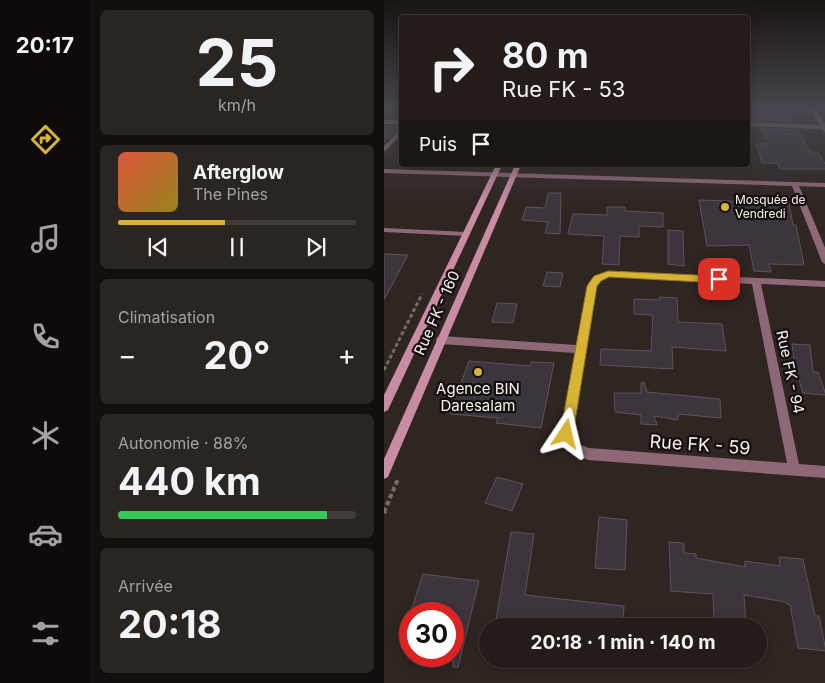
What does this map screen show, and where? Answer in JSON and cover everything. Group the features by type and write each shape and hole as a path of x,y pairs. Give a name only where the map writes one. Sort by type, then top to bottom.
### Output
{"main road":[{"name":"Rue FK - 160","path":"384,407 498,167"},
{"name":"Rue FK - 160","path":"384,473 517,167"}],"street":[{"path":"384,171 825,185"},
{"path":"795,184 825,262"},
{"path":"384,230 466,234"},
{"path":"441,340 581,349 592,286 597,278 608,274 825,284"},
{"name":"Rue FK - 94","path":"756,281 794,470"},
{"name":"Rue FK - 59","path":"581,349 566,434 572,447 588,454 825,472"}],"building":[{"path":"768,141 804,141 810,152 817,152 826,165 826,169 780,169 777,163 762,163 756,144 770,144"},
{"path":"548,193 561,193 560,234 545,233 548,222 522,220 526,207 545,208"},
{"path":"699,200 789,203 793,225 796,225 804,265 769,264 771,272 754,271 749,245 707,246"},
{"path":"607,207 625,207 625,211 663,213 663,227 639,226 639,237 620,236 619,265 602,264 604,236 568,234 573,214 607,215"},
{"path":"668,230 683,231 684,266 668,264"},
{"path":"384,254 408,255 384,300"},
{"path":"547,272 563,273 560,287 543,286"},
{"path":"659,297 677,298 678,322 722,324 726,351 672,347 673,369 600,365 601,349 651,351 653,315 634,314 634,299 660,300"},
{"path":"497,303 517,304 513,323 492,322"},
{"path":"792,344 810,345 813,372 818,372 826,395 803,393 795,366"},
{"path":"469,361 530,366 531,362 554,363 541,428 496,423 498,418 450,414"},
{"path":"644,382 647,392 720,399 721,418 678,414 678,420 654,416 657,425 641,424 641,415 615,412 614,393 641,393 641,383"},
{"path":"497,477 523,484 512,511 485,503"},
{"path":"599,517 627,520 625,570 595,568"},
{"path":"511,532 534,534 525,595 624,606 623,618 496,618"},
{"path":"669,542 684,543 684,553 696,554 696,558 745,567 745,561 780,566 779,557 803,559 815,616 819,616 826,651 798,648 790,605 786,602 744,595 745,618 714,618 713,594 671,591"},
{"path":"423,574 479,581 464,642 464,602 414,602"}],"place":[{"name":"Mosquée de Vendredi","path":"725,207"},
{"name":"Agence BIN Daresalam","path":"478,372"}],"route":[{"path":"566,434 592,286 597,278 608,274 719,279"}]}
